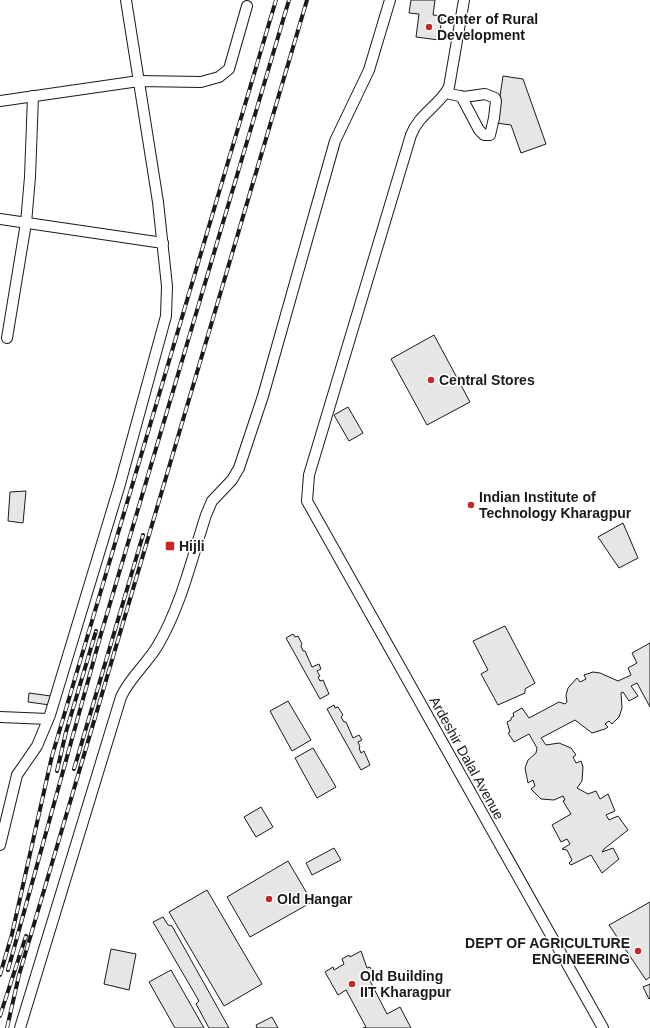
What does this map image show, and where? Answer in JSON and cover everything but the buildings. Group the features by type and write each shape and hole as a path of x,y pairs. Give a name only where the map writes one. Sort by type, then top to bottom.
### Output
{"street":[{"path":"0,846 17,775 37,746 48,720 120,484 166,316 167,286 158,202 126,0"},
{"path":"20,1028 121,697 126,686 158,646 175,608 212,501 232,480 239,468 263,396 335,141 369,70 390,0"},
{"path":"461,96 446,93 453,68 464,0"},
{"path":"0,101 139,81 208,82 225,74 231,63 247,6"},
{"name":"Ardeshir Dalal Avenue","path":"446,93 415,125 411,135 309,475 307,501 603,1028"},
{"path":"7,338 26,223 30,177 33,96"},
{"path":"0,219 163,244"},
{"path":"0,717 48,720"}],"railway":[{"path":"0,975 12,934 52,756 276,0"},
{"path":"8,970 101,634 289,0"},
{"path":"7,1028 19,975 307,0"},
{"path":"74,769 143,535"},
{"path":"57,771 66,732 96,631"},
{"path":"0,1016 26,936"}],"place":[{"name":"Center of Rural Development","path":"429,27"},
{"name":"Central Stores","path":"431,380"},
{"name":"Indian Institute of Technology Kharagpur","path":"471,505"},
{"name":"Hijli","path":"170,546"},
{"name":"Old Hangar","path":"269,899"},
{"name":"DEPT OF AGRICULTURE ENGINEERING","path":"638,951"},
{"name":"Old Building IIT Kharagpur","path":"352,984"}]}
